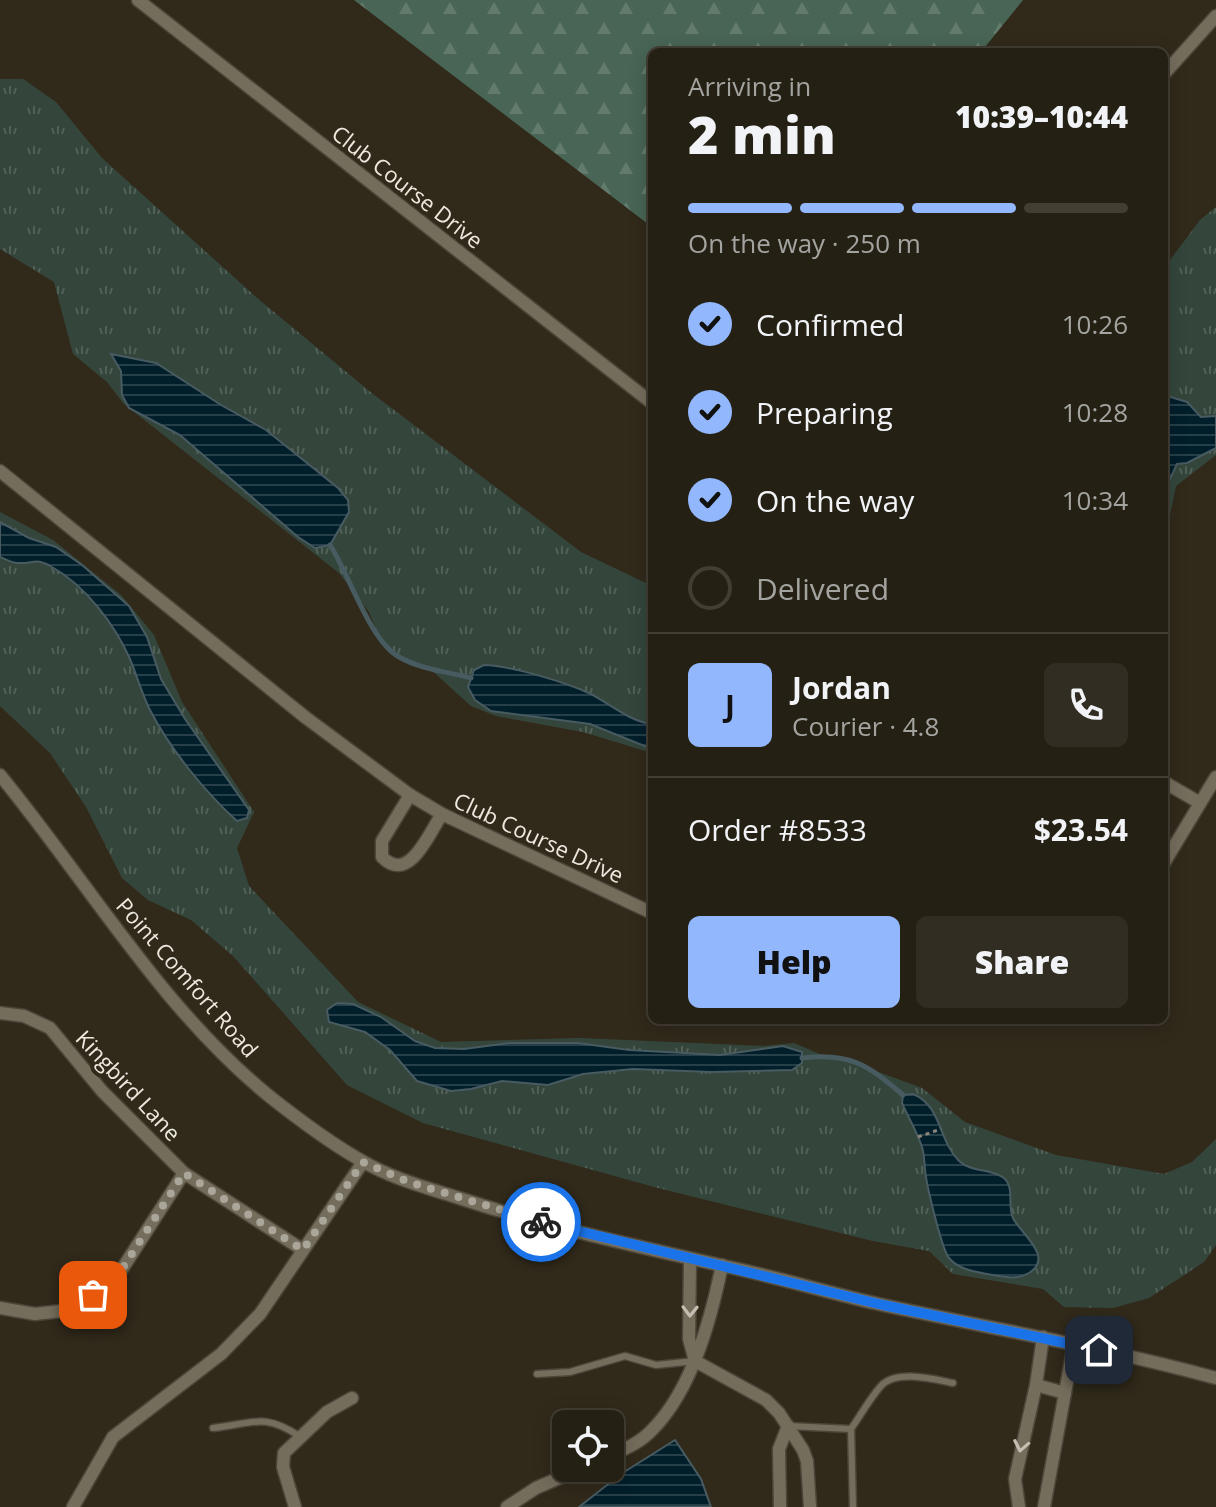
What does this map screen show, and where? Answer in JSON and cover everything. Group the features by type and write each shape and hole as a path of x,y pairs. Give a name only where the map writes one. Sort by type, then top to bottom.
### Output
{"street":[{"name":"Club Course Drive","path":"138,0 648,400"},
{"path":"1168,70 1216,16"},
{"name":"Club Course Drive","path":"0,471 305,717 410,795 442,814 648,911"},
{"name":"Point Comfort Road","path":"0,775 158,979 226,1058 270,1096 363,1162 409,1182 502,1212 690,1260 1216,1378"},
{"path":"1168,856 1216,777"},
{"path":"1168,784 1200,803"},
{"path":"410,795 382,841 382,857 389,865 397,867 409,863 442,814"},
{"name":"Kingbird Lane","path":"0,1013 24,1016 50,1028 102,1091 184,1173 303,1250"},
{"path":"73,1507 102,1451 113,1437 221,1354 248,1329 363,1162"},
{"path":"0,1308 35,1314 70,1310 115,1280 184,1173"},
{"path":"690,1260 689,1339 695,1361 766,1400 788,1426 807,1461 810,1507"},
{"path":"624,1447 651,1431 664,1416 695,1361 715,1299 722,1265"},
{"path":"1019,1507 1015,1479 1036,1385 1043,1337"},
{"path":"1041,1507 1074,1344"},
{"path":"1036,1385 1065,1393"},
{"path":"295,1507 283,1467 284,1453 327,1412 352,1398"},
{"path":"780,1507 779,1449 788,1426"},
{"path":"507,1507 552,1481"}],"lane":[{"path":"537,1374 570,1372 625,1356 656,1365 695,1361"},
{"path":"853,1507 851,1429 881,1384 920,1377 953,1383"},
{"path":"213,1428 262,1420 280,1423 299,1436"},
{"path":"788,1426 851,1429"}],"path":[{"path":"918,1137 941,1129"}],"green space":[{"path":"354,0 1023,0 984,48 648,48 648,224"},
{"path":"0,79 23,79 56,102 102,158 257,298 373,394 581,552 648,584 648,752 583,732 496,716 471,706 429,668 397,656 380,639 369,612 339,573 124,404 107,382 73,354 54,282 0,249"},
{"path":"1216,207 1216,455 1176,486 1168,525 1168,263 1200,220"},
{"path":"0,512 53,540 121,595 154,635 182,702 254,812 237,848 249,886 358,1002 441,1042 580,1038 764,1046 794,1043 822,1055 852,1059 922,1088 965,1122 1056,1155 1164,1174 1192,1162 1216,1139 1216,1245 1204,1262 1149,1298 1113,1308 1064,1307 1043,1289 953,1274 929,1251 873,1241 658,1188 423,1123 347,1085 233,956 191,920 148,900 122,878 86,807 50,753 0,706"}],"water":[{"path":"111,354 156,363 266,430 338,488 348,500 349,512 330,545 315,548 298,537 180,435 129,408 122,395 121,371"},
{"path":"1168,396 1187,402 1201,417 1216,416 1216,448 1187,463 1177,464 1168,483"},
{"path":"0,522 29,538 56,547 129,606 147,637 161,679 249,810 247,818 237,821 178,755 144,698 124,646 88,595 46,564 15,563 0,557"},
{"path":"484,665 523,671 591,694 628,716 648,724 648,747 590,724 491,711 475,700 468,687 474,670"},
{"path":"337,1003 353,1004 381,1017 415,1041 435,1048 464,1049 509,1043 578,1043 629,1050 720,1055 783,1046 802,1052 802,1063 792,1070 712,1072 633,1069 583,1074 548,1085 502,1081 451,1091 417,1081 390,1050 365,1032 329,1022 327,1010"},
{"path":"913,1094 922,1099 935,1115 952,1153 959,1161 999,1175 1007,1182 1013,1218 1037,1253 1036,1267 1029,1273 1011,1277 981,1273 964,1268 949,1258 932,1206 922,1147 902,1103 903,1095"},
{"path":"675,1440 701,1479 711,1507 579,1507 611,1482 624,1482 624,1472"}],"waterway":[{"path":"330,545 369,622 388,649 416,664 471,678"},
{"path":"802,1058 833,1057 857,1063 903,1095"}],"way so far":[{"path":"93,1295 115,1280 184,1173 303,1250 363,1162 409,1182 541,1222"}],"route":[{"path":"541,1222 883,1305 1099,1350"}]}
